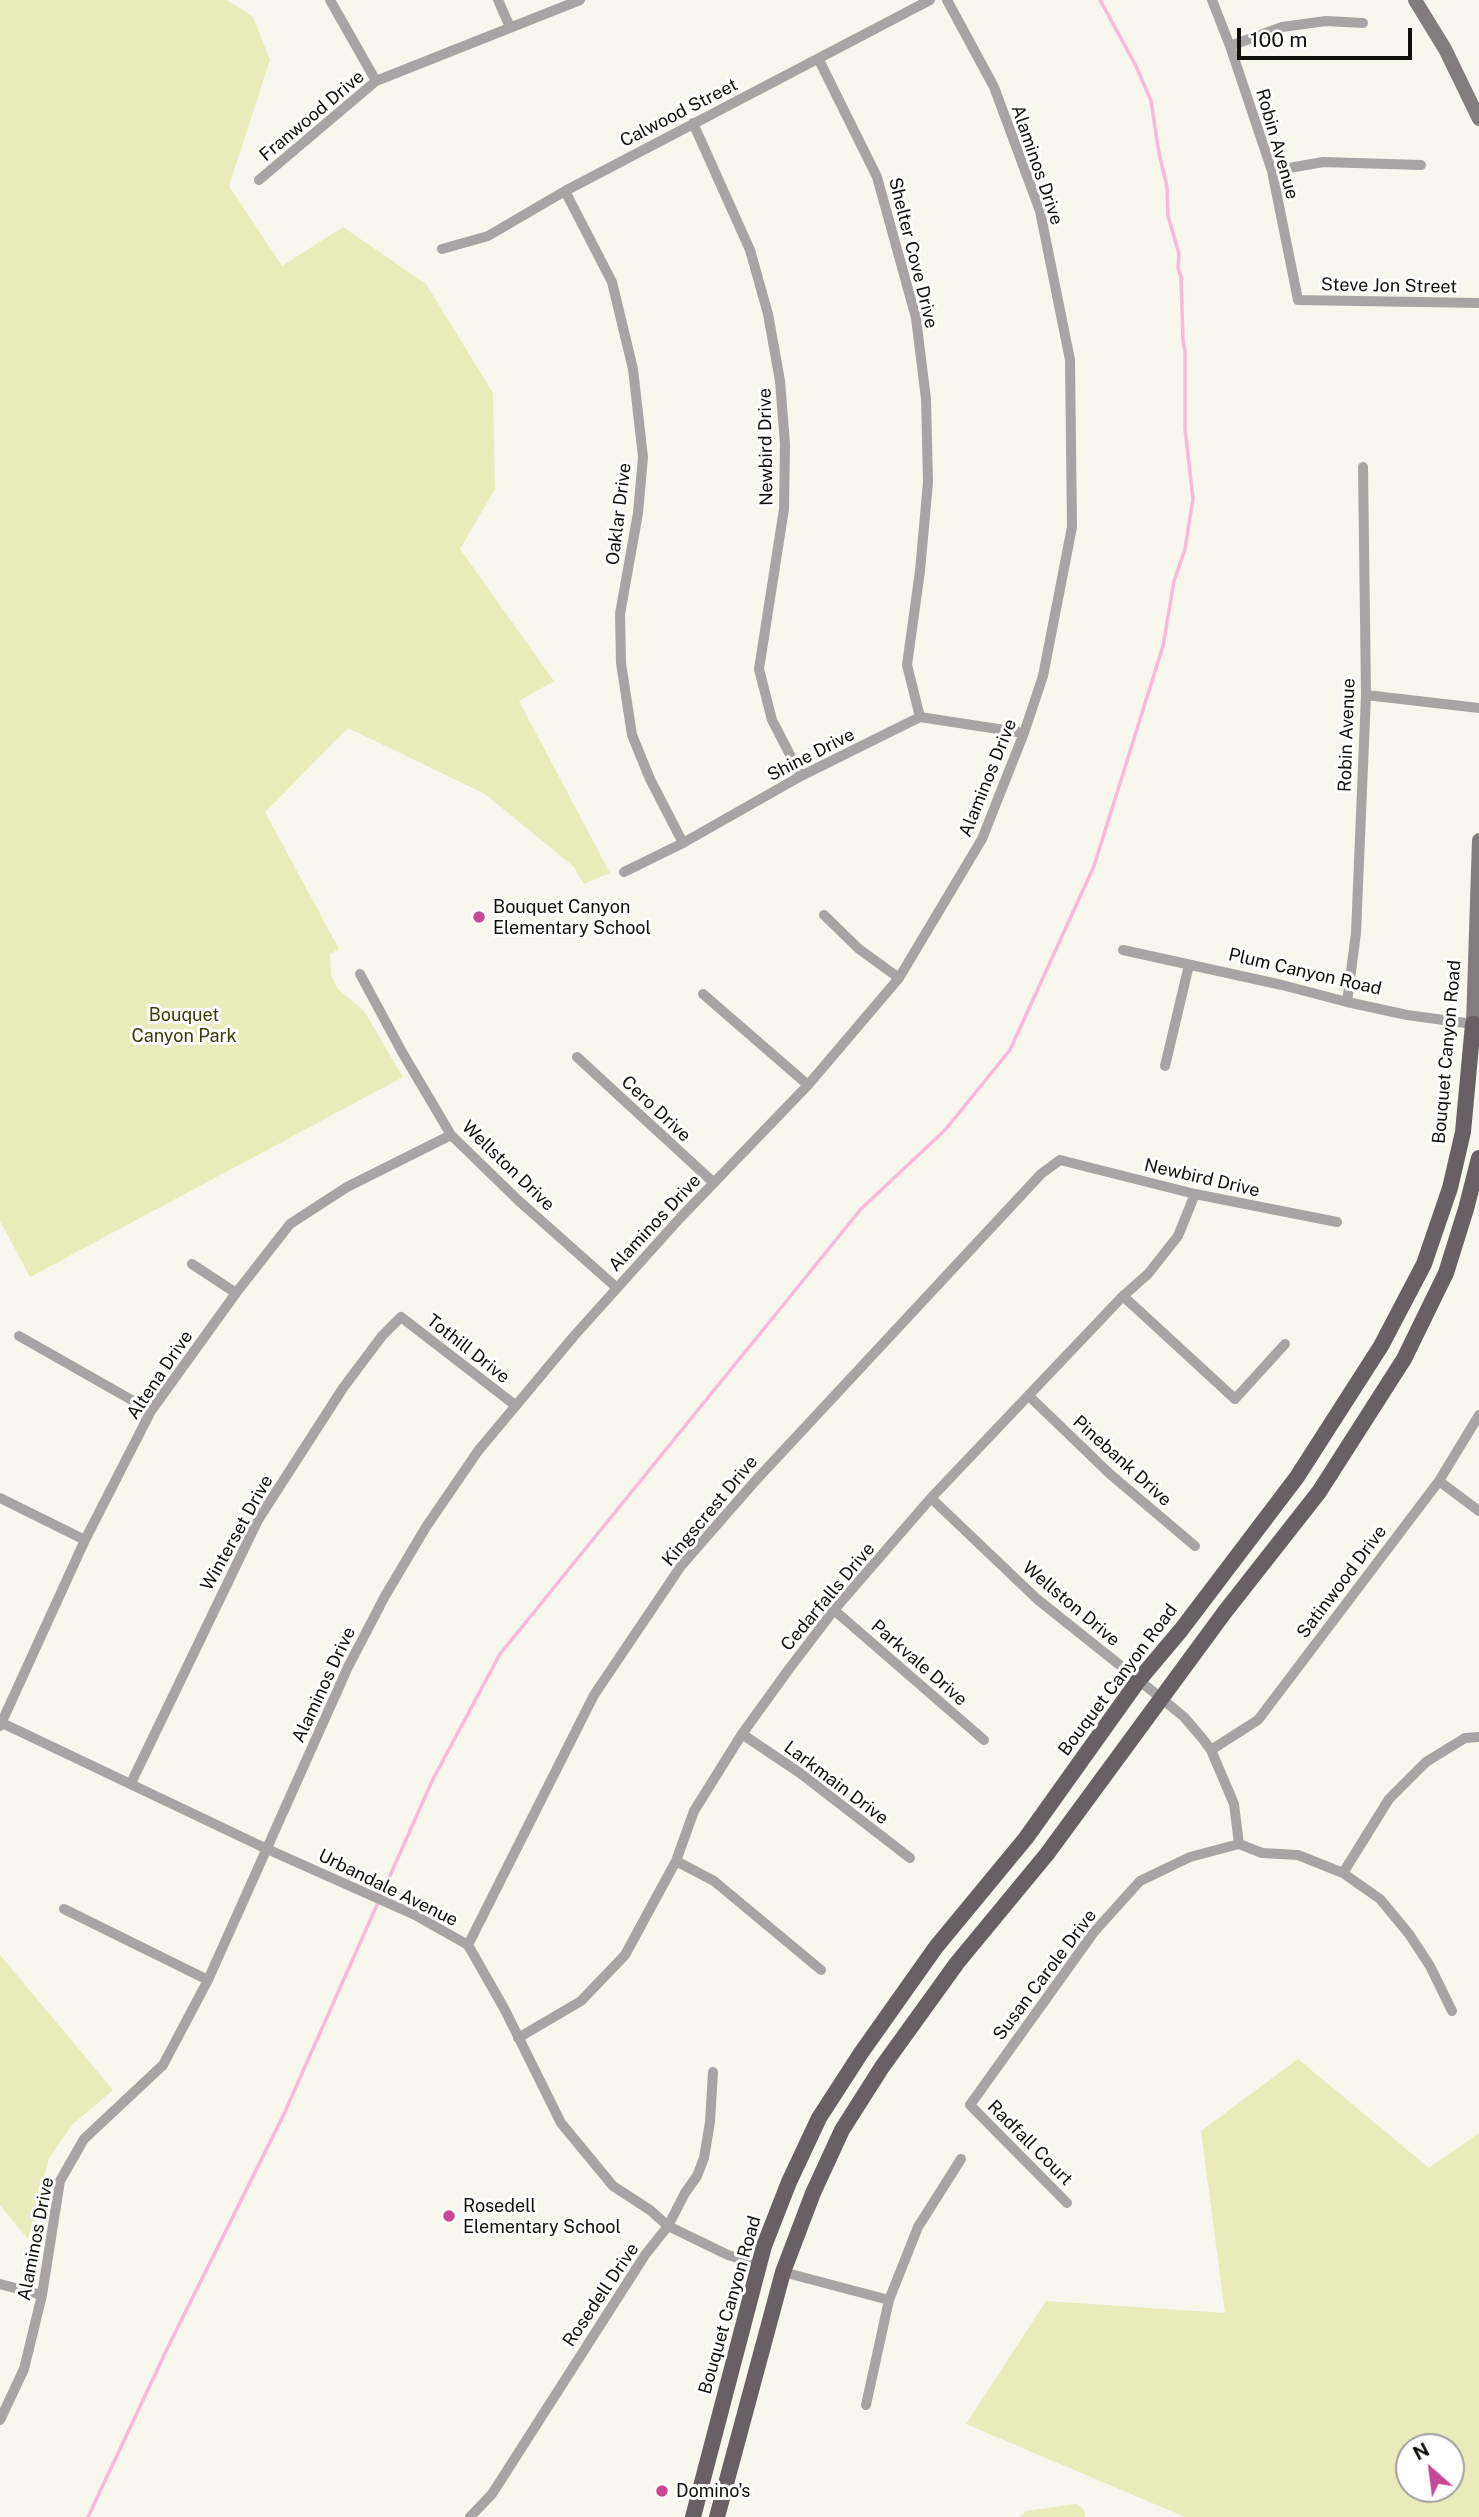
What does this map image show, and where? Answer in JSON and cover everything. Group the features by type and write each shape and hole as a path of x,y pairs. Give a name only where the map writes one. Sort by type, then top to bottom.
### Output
{"main road":[{"path":"1415,0 1445,48 1479,119"},
{"name":"Bouquet Canyon Road","path":"693,2517 759,2265 789,2182 819,2118 936,1947 1026,1838 1138,1681 1181,1630 1297,1477 1381,1346 1424,1264 1450,1188 1464,1132 1476,1024 1479,840"},
{"path":"717,2517 783,2272 813,2193 842,2130 882,2067 957,1963 1047,1854 1161,1698 1319,1492 1404,1359 1446,1273 1479,1158"},
{"path":"759,2265 783,2272"},
{"path":"701,2484 710,2474 716,2475 706,2517"}],"street":[{"path":"330,0 376,81"},
{"path":"498,0 510,27"},
{"name":"Franwood Drive","path":"259,180 376,81 580,0"},
{"name":"Calwood Street","path":"442,249 488,236 565,191 930,0"},
{"name":"Alaminos Drive","path":"0,2420 24,2369 42,2295 60,2181 84,2139 163,2065 208,1980 348,1667 426,1527 478,1451 514,1405 713,1183 808,1085 899,978 982,839 1024,733 1043,676 1072,527 1070,360 1040,211 993,87 947,0"},
{"name":"Robin Avenue","path":"1212,0 1272,172 1298,300"},
{"path":"1230,46 1282,27 1326,21 1363,23"},
{"name":"Shelter Cove Drive","path":"819,60 877,177 916,318 926,399 928,481 920,571 907,665 920,717"},
{"name":"Newbird Drive","path":"693,123 750,250 768,314 780,381 785,444 784,509 760,669 772,720 801,776"},
{"path":"1272,172 1323,162 1421,165"},
{"name":"Oaklar Drive","path":"565,191 612,282 633,369 643,457 638,513 620,614 621,663 632,735 650,779 683,843"},
{"name":"Steve Jon Street","path":"1298,300 1479,303"},
{"name":"Robin Avenue","path":"1348,1002 1356,933 1366,695 1363,467"},
{"path":"1366,695 1479,708"},
{"path":"920,717 1024,733"},
{"name":"Shine Drive","path":"624,872 683,843 801,776 920,717"},
{"path":"824,915 859,949 899,978"},
{"name":"Plum Canyon Road","path":"1123,950 1427,1019 1476,1024"},
{"path":"1165,1066 1189,965"},
{"name":"Wellston Drive","path":"360,974 451,1135 519,1201 617,1288"},
{"path":"703,994 808,1085"},
{"name":"Cero Drive","path":"577,1057 713,1183"},
{"name":"Altena Drive","path":"0,1724 85,1540 151,1411 236,1293 290,1224 347,1186 451,1135"},
{"name":"Newbird Drive","path":"1060,1160 1195,1194 1337,1222"},
{"name":"Kingscrest Drive","path":"468,1945 594,1695 681,1566 880,1345 1041,1174 1060,1160"},
{"name":"Cedarfalls Drive","path":"518,2038 581,2001 625,1955 676,1861 694,1811 742,1734 834,1610 931,1497 1123,1296 1148,1274 1178,1236 1195,1194"},
{"path":"192,1264 236,1293"},
{"path":"1123,1296 1235,1399 1285,1344"},
{"name":"Tothill Drive","path":"401,1317 514,1405"},
{"name":"Winterset Drive","path":"131,1783 258,1520 343,1388 382,1336 401,1317"},
{"path":"19,1336 151,1411"},
{"name":"Pinebank Drive","path":"1029,1396 1110,1474 1195,1546"},
{"name":"Satinwood Drive","path":"1211,1750 1258,1720 1439,1481 1479,1415"},
{"path":"1439,1481 1479,1511"},
{"name":"Wellston Drive","path":"931,1497 1037,1598 1184,1717 1211,1750 1234,1804 1239,1844"},
{"path":"0,1498 85,1540"},
{"name":"Parkvale Drive","path":"834,1610 984,1740"},
{"name":"Urbandale Avenue","path":"0,1724 397,1907 468,1945 561,2123 613,2186 650,2210 668,2226 728,2255 759,2265"},
{"name":"Larkmain Drive","path":"742,1734 800,1773 910,1858"},
{"path":"1343,1872 1389,1799 1426,1762 1465,1738 1479,1737"},
{"path":"1239,1844 1262,1853 1298,1855 1343,1872 1380,1899 1409,1934 1430,1966 1452,2011"},
{"name":"Susan Carole Drive","path":"970,2105 1094,1932 1140,1881 1191,1857 1239,1844"},
{"path":"676,1861 715,1881 821,1970"},
{"path":"64,1909 208,1980"},
{"name":"Rosedell Drive","path":"470,2517 492,2494 645,2255 668,2226 697,2176 704,2158 710,2122 713,2072"},
{"name":"Radfall Court","path":"970,2105 1067,2203"},
{"path":"866,2405 889,2300 918,2227 961,2159"},
{"path":"783,2272 889,2300"},
{"path":"0,2284 42,2295"}],"green space":[{"name":"Bouquet Canyon Park","path":"0,0 227,0 253,17 270,60 229,186 282,266 343,227 426,284 493,393 495,489 460,549 554,681 519,701 610,873 584,884 574,867 485,794 348,728 265,812 339,949 330,954 331,975 338,989 364,1011 403,1077 30,1277 0,1221"},
{"path":"0,1955 113,2090 73,2124 49,2158 28,2239 0,2205"},
{"path":"1298,2059 1429,2168 1479,2133 1479,2517 1185,2517 966,2424 1046,2301 1225,2313 1201,2131"},
{"path":"1077,2504 1084,2510 1085,2517 1021,2517 1025,2511"}],"waterway":[{"path":"88,2517 168,2347 283,2116 433,1779 500,1654 861,1209 945,1130 1010,1050 1094,866 1163,646 1174,581 1185,549 1193,499 1185,429 1185,351 1179,254 1168,216 1167,187 1151,101 1136,66 1100,0"}],"place":[{"name":"Bouquet Canyon Elementary School","path":"479,917"},
{"name":"Rosedell Elementary School","path":"449,2216"},
{"name":"Domino's","path":"662,2491"}]}
